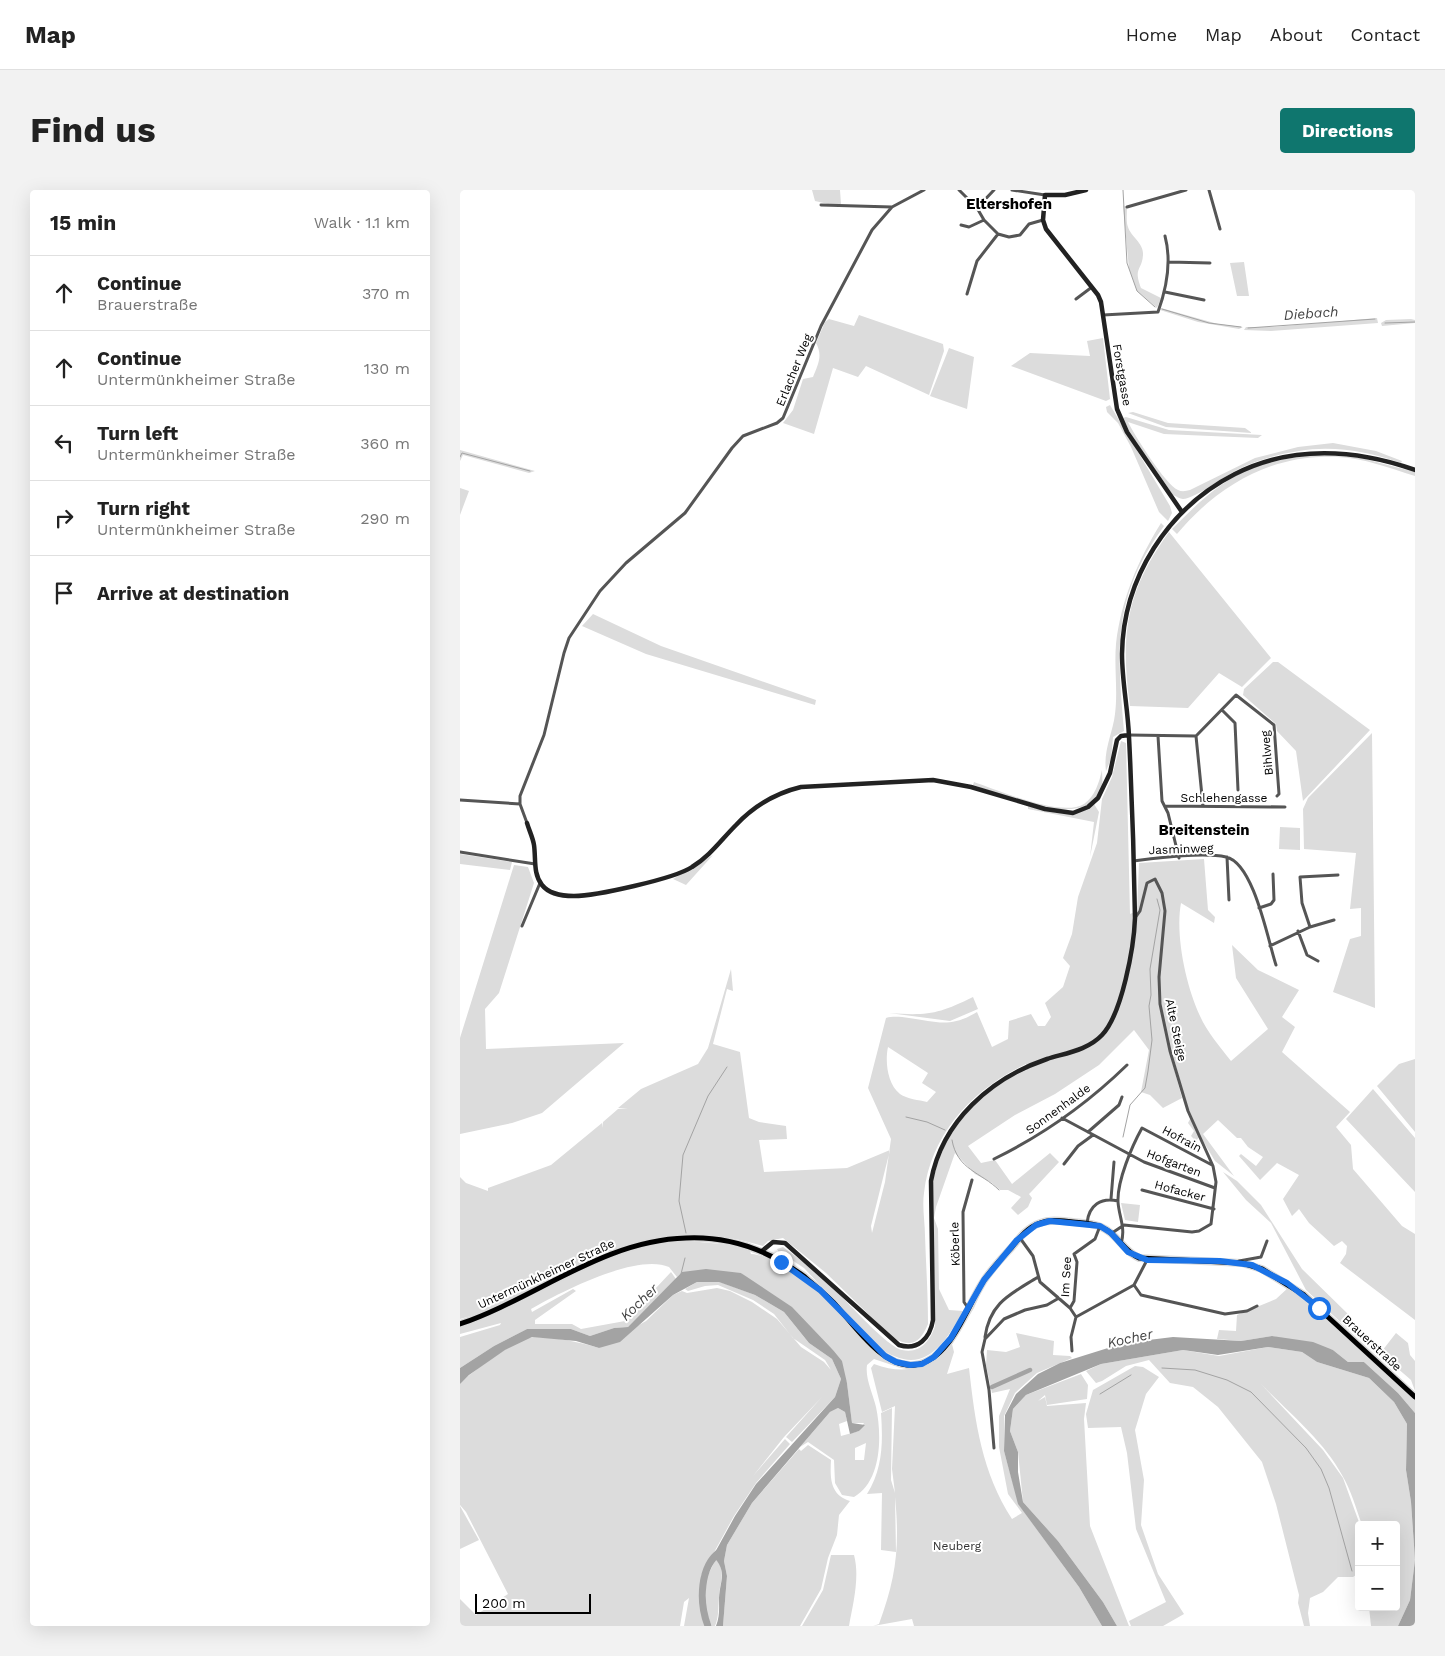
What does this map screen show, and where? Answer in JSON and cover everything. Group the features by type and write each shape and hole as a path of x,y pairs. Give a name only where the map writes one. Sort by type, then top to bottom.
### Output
{"main road":[{"path":"1043,220 1045,195 1065,195 1086,190"},
{"name":"Forstgasse","path":"1043,220 1046,229 1092,286 1101,302 1117,409 1127,432 1182,512"},
{"path":"762,1251 773,1242 785,1243 895,1343 910,1347 924,1341 930,1332 932,1320 930,1192 933,1170 944,1143 966,1110 1001,1082 1046,1060 1089,1045 1107,1030 1120,996 1132,948 1136,918 1129,735 1122,656 1126,615 1140,574 1166,530 1182,512 1204,493 1229,477 1254,466 1284,457 1313,453 1346,454 1378,459 1415,470"},
{"path":"527,823 534,843 536,877 546,890 552,893 574,896 676,875 691,868 710,854 735,825 764,802 785,791 816,784 933,780 948,782 1045,809 1065,813 1079,812 1092,804 1100,795 1110,773 1117,740 1121,736 1129,735"},
{"name":"Untermünkheimer Straße","path":"460,1324 509,1305 606,1256 637,1244 674,1238 701,1238 732,1242 762,1251 804,1276 832,1301 875,1348 885,1356 903,1365 922,1364 934,1357 945,1347 984,1280 1030,1228 1044,1222 1087,1223 1100,1226 1111,1233 1121,1245"},
{"name":"Brauerstraße","path":"1121,1245 1134,1256 1147,1260 1236,1262 1262,1269 1304,1295 1415,1397"}],"street":[{"path":"821,205 892,207 924,190"},
{"path":"959,190 977,208 984,220 998,234 1009,237 1020,235 1029,224 1043,220"},
{"path":"977,208 994,190"},
{"path":"1012,190 1039,192 1045,195"},
{"path":"1127,207 1186,190"},
{"path":"1209,190 1220,229"},
{"name":"Erlacher Weg","path":"520,804 520,796 544,735 570,638 600,591 611,578 685,513 732,448 743,436 777,423 784,418 825,318 872,230 892,207"},
{"path":"961,225 969,227 984,220"},
{"path":"967,294 977,261 998,234"},
{"path":"1103,315 1158,312 1165,292 1169,262 1165,236"},
{"path":"1169,262 1210,263"},
{"path":"1076,299 1092,286"},
{"path":"1165,292 1204,300"},
{"name":"Bihlweg","path":"1222,710 1236,695 1274,724 1279,794 1277,796"},
{"path":"1129,735 1196,736 1222,710 1235,723 1238,790"},
{"path":"1158,736 1161,792 1164,806 1168,813 1178,858"},
{"path":"1196,736 1203,806"},
{"path":"460,800 520,804 527,823"},
{"name":"Schlehengasse","path":"1164,806 1284,807"},
{"path":"460,852 536,864"},
{"path":"1227,857 1230,900"},
{"name":"Jasminweg","path":"1134,861 1227,857 1237,862 1247,877 1259,908 1276,965"},
{"path":"1259,908 1271,904 1274,900 1274,874"},
{"path":"1312,926 1302,903 1300,877 1338,875"},
{"name":"Alte Steige","path":"1136,918 1147,883 1155,879 1162,893 1166,911 1162,935 1160,1004 1170,1052 1188,1110 1213,1166"},
{"path":"522,926 540,883"},
{"path":"1270,946 1298,931 1334,920"},
{"path":"1298,931 1307,955 1318,961"},
{"name":"Sonnenhalde","path":"994,1159 1021,1146 1062,1118 1109,1083 1127,1066"},
{"path":"1088,1132 1119,1105 1122,1097"},
{"name":"Hofgarten","path":"1062,1118 1144,1162 1215,1188"},
{"name":"Hofrain","path":"1128,1153 1142,1128 1213,1166"},
{"path":"1064,1164 1078,1146 1093,1135"},
{"path":"1121,1245 1124,1225 1118,1201 1128,1153"},
{"path":"1111,1199 1114,1162"},
{"path":"1111,1233 1124,1225 1200,1231 1212,1224 1215,1188 1213,1166"},
{"name":"Köberle","path":"968,1308 964,1302 963,1212 972,1180"},
{"name":"Hofacker","path":"1142,1190 1214,1209"},
{"path":"1087,1223 1091,1210 1097,1202 1111,1199 1118,1201"},
{"name":"Im See","path":"1070,1308 1074,1301 1076,1252 1084,1248 1095,1238 1100,1226"},
{"path":"1020,1238 1033,1256 1040,1282 1070,1308 1076,1316"},
{"path":"1236,1262 1261,1257 1267,1241"},
{"path":"1072,1350 1071,1337 1076,1316 1134,1285 1147,1260"},
{"path":"994,1448 989,1390 982,1352 987,1325 998,1304 1038,1277"},
{"path":"1134,1285 1141,1295 1225,1314 1247,1311 1257,1306"},
{"path":"985,1339 1004,1319 1025,1310 1047,1305 1059,1298"}],"green space":[{"path":"812,190 840,190 841,204 837,206 815,201"},
{"path":"1123,205 1127,208 1127,223 1130,231 1143,251 1138,273 1141,288 1161,298 1157,308 1137,291 1129,269"},
{"path":"1244,262 1249,296 1237,296 1230,263"},
{"path":"1161,308 1218,324 1243,327 1239,329 1198,322 1160,310"},
{"path":"859,315 943,344 944,351 929,395 866,366 858,377 833,368 814,434 783,423 793,410 803,379 813,377 819,356 816,343 825,322 829,319 854,326"},
{"path":"1377,318 1378,323 1271,331 1244,330 1246,327 1273,327"},
{"path":"1411,319 1415,320 1415,323 1382,326 1381,323 1386,320"},
{"path":"1103,338 1110,399 1106,401 1011,366 1030,353 1090,356 1087,341"},
{"path":"949,348 974,357 967,409 930,396"},
{"path":"1110,405 1170,506 1172,513 1168,521 1159,512 1131,447 1118,423 1107,412 1106,407"},
{"path":"1133,412 1168,423 1245,428 1252,433 1166,427 1128,413"},
{"path":"1126,417 1169,430 1262,435 1258,438 1164,434 1128,422 1158,470 1172,486 1181,491 1190,490 1255,458 1298,447 1333,443 1376,451 1402,461 1401,463 1364,453 1338,449 1312,449 1291,452 1244,466 1210,487 1182,499 1173,495 1129,431 1123,418"},
{"path":"460,450 535,471 529,473 463,455 460,461"},
{"path":"1305,455 1357,457 1415,472 1415,476 1357,459 1313,457 1291,461 1269,467 1228,487 1210,501 1177,534 1172,529 1221,485 1232,478 1261,465"},
{"path":"460,488 469,491 460,515"},
{"path":"1161,523 1164,526 1147,552 1135,576 1127,600 1122,624 1120,649 1124,731 1113,737 1111,759 1106,771 1107,749 1115,714 1115,662 1118,628 1126,596 1138,566"},
{"path":"1169,532 1271,658 1242,687 1219,673 1188,708 1130,706 1126,657 1130,614 1143,574"},
{"path":"593,614 661,646 816,700 815,705 646,654 582,626"},
{"path":"1273,662 1278,662 1370,730 1303,801 1296,751 1277,731 1276,724 1243,695 1244,689"},
{"path":"1372,733 1375,1008 1333,992 1350,939 1361,936 1361,908 1350,909 1356,853 1304,849 1303,809 1308,798"},
{"path":"1121,741 1126,743 1130,914 1137,911 1139,863 1204,859 1208,910 1215,917 1214,923 1181,903 1179,930 1183,960 1190,990 1200,1016 1210,1034 1231,1061 1268,1029 1236,978 1232,945 1258,970 1299,990 1282,1017 1295,1027 1282,1052 1350,1112 1336,1127 1351,1145 1353,1169 1402,1226 1415,1234 1415,1320 1340,1263 1346,1254 1347,1246 1342,1241 1334,1246 1309,1223 1299,1209 1292,1216 1283,1199 1299,1175 1277,1163 1260,1180 1239,1156 1241,1154 1256,1166 1263,1157 1248,1147 1241,1138 1237,1138 1218,1120 1203,1134 1234,1176 1215,1161 1200,1136 1196,1141 1191,1136 1194,1131 1188,1123 1190,1119 1172,1051 1170,1054 1182,1098 1163,1108 1150,1095 1141,1092 1149,1050 1134,1030 1099,1065 1055,1094 1015,1115 968,1146 981,1163 995,1160 1012,1184 1050,1153 1059,1162 1029,1194 1032,1198 1028,1207 1018,1215 1011,1208 1021,1197 1008,1190 1000,1190 992,1183 975,1174 955,1153 934,1218 938,1229 939,1289 949,1310 963,1311 947,1337 938,1348 928,1355 918,1359 906,1360 892,1355 877,1346 804,1268 783,1254 781,1256 777,1249 783,1247 818,1274 894,1346 908,1351 919,1348 930,1337 935,1326 933,1182 938,1164 945,1146 966,1114 994,1088 1027,1070 1026,1064 989,1086 972,1100 945,1132 935,1151 928,1171 923,1198 928,1324 922,1336 915,1342 905,1343 893,1338 826,1273 783,1238 768,1241 763,1246 712,1236 687,1235 639,1242 592,1258 502,1305 460,1319 460,1177 466,1183 488,1191 488,1188 551,1165 602,1123 602,1128 603,1122 618,1109 628,1109 618,1108 641,1089 698,1064 708,1048 731,969 733,991 727,989 713,1044 740,1052 749,1118 759,1122 786,1126 787,1139 759,1140 764,1172 847,1168 889,1150 891,1139 868,1088 886,1018 900,1017 951,1022 977,1012 992,1047 1008,1039 1009,1021 1031,1014 1038,1026 1045,1026 1051,1017 1045,1003 1063,987 1070,966 1063,958 1072,934 1078,897 1097,843 1102,799 1112,777","holes":["888,1047 928,1073 922,1083 936,1092 927,1102 903,1096 892,1084 888,1072","889,1155 885,1182 872,1233 871,1226"]},
{"path":"1102,770 1102,786 1094,800 1080,807 1063,809 1023,802 973,785 974,782 1045,805 1060,808 1074,807 1084,804 1091,797 1098,784"},
{"path":"1094,804 1099,812 1090,857 1094,822 1028,809 1028,806 1054,812 1070,813 1086,809"},
{"path":"1280,827 1300,828 1300,850 1279,849"},
{"path":"460,854 512,862 510,870 460,864"},
{"path":"713,855 686,885 673,879"},
{"path":"514,865 528,867 534,883 499,993 485,1009 486,1049 624,1043 542,1113 512,1123 460,1134 460,1038"},
{"path":"973,997 978,1009 950,1021 889,1013 923,1014 951,1007"},
{"path":"1415,1059 1415,1132 1377,1086 1399,1064"},
{"path":"1373,1089 1415,1138 1415,1192 1346,1119"},
{"path":"1223,1172 1237,1181 1261,1205 1302,1269 1349,1315 1349,1330 1306,1290 1271,1223 1246,1200"},
{"path":"1121,1203 1140,1205 1138,1222 1125,1220"},
{"path":"688,1241 733,1245 750,1251 751,1254 766,1257 775,1262 819,1292 869,1347 889,1361 901,1366 895,1366 874,1359 867,1365 868,1381 878,1418 878,1456 870,1480 863,1490 854,1497 842,1495 835,1483 834,1460 808,1442 800,1447 830,1412 838,1408 845,1412 847,1421 839,1424 841,1436 859,1431 864,1423 852,1423 847,1383 833,1350 741,1273 682,1272 677,1277 669,1267 655,1264 638,1265 599,1276 531,1309 532,1312 573,1289 576,1291 535,1320 535,1324 572,1324 581,1329 625,1321 671,1272 676,1279 628,1327 614,1328 590,1336 571,1329 527,1329 494,1346 460,1368 460,1337 500,1325 501,1323 460,1334 460,1326 501,1311 580,1270 620,1253 645,1246","holes":["866,1443 864,1460 855,1460 855,1448"]},
{"path":"697,1282 720,1282 755,1295 784,1312 809,1343 832,1359 841,1379 835,1397 792,1442 786,1437 822,1397 784,1437 753,1476 785,1439 790,1444 756,1483 734,1516 701,1576 704,1626 684,1626 689,1598 684,1602 680,1626 460,1626 460,1599 476,1615 508,1594 466,1512 460,1505 460,1384 496,1356 518,1343 534,1337 559,1339 599,1348 646,1321 673,1295 682,1291 687,1293 717,1288 730,1291 752,1302 777,1319 790,1334 774,1314 753,1300 718,1285 705,1286 688,1291 685,1289","holes":["794,1338 825,1360 831,1370 824,1362 801,1347"]},
{"path":"1289,1287 1415,1401 1415,1413 1398,1393 1364,1362 1348,1362 1333,1350 1272,1336 1241,1341 1217,1339 1219,1330 1236,1331 1237,1315 1276,1299"},
{"name":"Neuberg","path":"982,1290 974,1308 952,1344 954,1352 947,1374 969,1368 977,1427 987,1465 993,1484 1012,1519 1022,1513 1008,1494 999,1447 999,1416 1010,1389 992,1393 986,1365 987,1350 1006,1352 1020,1347 1016,1333 1054,1341 1053,1355 1070,1356 1072,1358 1037,1373 1015,1393 1004,1416 1004,1451 1019,1505 1079,1587 1102,1626 914,1626 912,1619 873,1626 879,1624 893,1577 897,1547 897,1531 895,1497 896,1552 881,1550 882,1493 867,1494 876,1474 881,1455 881,1413 892,1408 891,1480 895,1493 892,1469 895,1406 882,1412 871,1368 874,1364 895,1369 913,1368 928,1362 941,1352 952,1339"},
{"path":"1396,1333 1408,1343 1410,1355 1415,1361 1415,1391 1411,1380 1382,1351"},
{"path":"1268,1347 1302,1352 1317,1362 1369,1378 1394,1402 1407,1424 1406,1470 1411,1502 1415,1560 1410,1600 1398,1626 1371,1626 1369,1611 1400,1611 1400,1521 1361,1521 1348,1487 1342,1475 1334,1462 1315,1438 1260,1383 1323,1450 1343,1478 1359,1521 1355,1521 1355,1576 1338,1577 1323,1592 1310,1598 1308,1613 1310,1626 1304,1626 1298,1603 1299,1595 1276,1504 1262,1462 1218,1407 1193,1387 1170,1383 1149,1360 1126,1366 1096,1383 1086,1371 1101,1364 1183,1350 1219,1356"},
{"path":"1135,1366 1143,1367 1159,1377 1146,1394 1135,1430 1144,1480 1141,1525 1158,1574 1184,1614 1163,1626 1131,1626 1129,1621 1166,1602 1136,1529 1127,1453 1121,1427 1088,1428 1086,1414 1093,1390"},
{"path":"1081,1374 1088,1385 1087,1399 1047,1405 1045,1395 1038,1401 1045,1397 1047,1406 1086,1403 1084,1419 1090,1526 1129,1626 1117,1626 1103,1602 1058,1541 1023,1502 1018,1452 1010,1431 1013,1409 1026,1395"},
{"path":"808,1445 831,1460 831,1479 835,1490 838,1495 850,1501 839,1515 837,1535 828,1558 821,1589 800,1626 723,1626 727,1576 724,1561 727,1545 752,1503 799,1449 801,1451"},
{"path":"460,1506 479,1540 460,1549"},
{"path":"831,1555 854,1555 856,1581 849,1626 802,1626 823,1590"},
{"path":"716,1559 721,1569 722,1578 717,1619 715,1626 712,1626 706,1613 706,1579"}],"shaded area":[{"path":"706,1269 741,1273 792,1307 842,1361 852,1423 865,1425 859,1431 850,1434 845,1412 838,1408 830,1412 752,1503 727,1545 724,1561 727,1576 723,1626 716,1626 719,1615 722,1572 713,1556 735,1516 756,1484 835,1397 841,1379 832,1359 809,1343 784,1312 755,1295 719,1282 697,1282 673,1295 620,1342 599,1348 576,1341 532,1337 505,1350 469,1375 460,1384 460,1368 494,1346 527,1329 571,1329 590,1336 614,1328 628,1327 682,1272"},
{"path":"1272,1336 1313,1342 1333,1350 1348,1362 1364,1362 1398,1393 1415,1413 1415,1560 1411,1502 1406,1470 1407,1424 1394,1402 1369,1378 1317,1362 1302,1352 1268,1347 1218,1355 1183,1350 1101,1364 1026,1395 1013,1409 1010,1431 1018,1452 1018,1472 1023,1502 1058,1541 1103,1602 1117,1626 1102,1626 1079,1587 1018,1504 1004,1451 1005,1415 1016,1394 1038,1374 1060,1363 1124,1343 1173,1337 1241,1341"},
{"path":"1415,1560 1415,1626 1398,1626 1410,1600"}],"waterway":[{"name":"Diebach","path":"1123,190 1127,263 1137,291 1155,307"},
{"name":"Diebach","path":"1162,309 1209,323 1241,327"},
{"name":"Diebach","path":"1248,328 1375,319"},
{"name":"Diebach","path":"1385,323 1415,322"},
{"path":"460,457 462,453 530,471"},
{"path":"1123,1137 1130,1105 1145,1088 1148,1071 1152,1040 1149,1006 1151,995 1150,969 1160,910 1157,899"},
{"path":"686,1233 679,1201 683,1155 708,1096 727,1067"},
{"path":"906,1117 927,1122 945,1130"},
{"path":"952,1140 955,1150 964,1164 999,1190"},
{"path":"681,1274 685,1258"},
{"path":"1162,1368 1195,1370 1227,1380 1251,1392 1306,1448 1321,1469 1329,1488 1352,1571"},
{"path":"992,1387 1030,1370"},
{"path":"1100,1394 1131,1375"},
{"path":"708,1626 703,1607 703,1585 708,1566 721,1551"}],"district":[{"name":"Eltershofen","path":"1009,204"},
{"name":"Breitenstein","path":"1204,830"}],"route":[{"path":"781,1262 804,1276 820,1290 875,1348 885,1356 903,1365 922,1364 934,1357 945,1347 984,1280 992,1270 1030,1228 1039,1223 1050,1221 1068,1221 1100,1226 1111,1233 1128,1252 1138,1258 1147,1260 1220,1261 1252,1265 1287,1283 1319,1308"}],"water label":[{"name":"Kocher","path":"639,1302"},
{"name":"Kocher","path":"1130,1338"}]}
